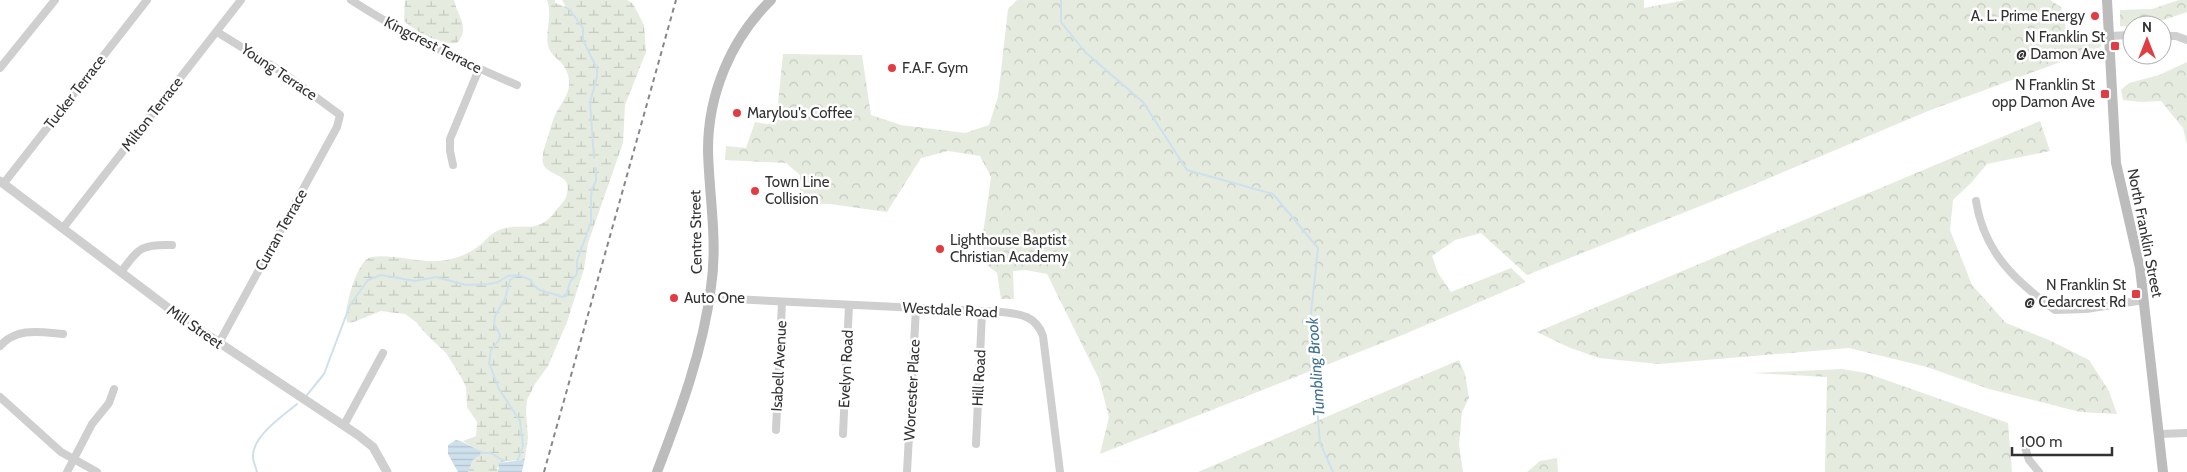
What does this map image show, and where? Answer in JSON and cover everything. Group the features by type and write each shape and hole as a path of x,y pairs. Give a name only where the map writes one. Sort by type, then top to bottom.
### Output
{"main road":[{"name":"Centre Street","path":"657,472 694,367 710,298 715,241 708,151 712,109 722,76 736,45 754,18 771,0"},
{"name":"North Franklin Street","path":"2107,0 2116,163 2135,244 2144,300 2163,472"}],"street":[{"path":"0,68 54,0"},
{"name":"Tucker Terrace","path":"2,182 147,0"},
{"name":"Milton Terrace","path":"63,228 241,0"},
{"name":"Kingcrest Terrace","path":"351,0 387,23 517,85"},
{"name":"Young Terrace","path":"217,32 282,72 340,115"},
{"path":"2109,36 2122,36"},
{"path":"2172,36 2187,40"},
{"path":"453,165 450,139 480,69"},
{"name":"Curran Terrace","path":"219,343 337,127 340,115"},
{"name":"Mill Street","path":"2,182 179,316 344,425 372,447 387,472"},
{"path":"1976,201 1979,218 2002,263 2013,277 2055,310 2086,309 2144,300"},
{"path":"121,272 141,248 159,244 172,245"},
{"name":"Westdale Road","path":"710,298 1023,314 1032,319 1040,328 1044,342 1060,472"},
{"name":"Isabell Avenue","path":"776,430 782,302"},
{"name":"Evelyn Road","path":"843,434 849,305"},
{"name":"Worcester Place","path":"907,472 916,308"},
{"name":"Hill Road","path":"976,444 982,312"},
{"path":"0,346 19,332 62,334"},
{"path":"344,425 383,353"},
{"path":"68,472 92,424 109,403 114,389"},
{"path":"0,397 61,452 97,472"},
{"path":"2159,434 2187,433"},
{"path":"2024,444 2029,460 2039,472"}],"green space":[{"path":"405,0 454,0 463,27 463,32 457,43 436,40 421,33 404,21"},
{"path":"547,0 555,0 555,3 566,7 562,0 627,0 633,4 644,25 646,52 625,105 623,143 588,243 584,269 567,322 548,366 535,384 527,400 528,438 525,457 522,460 504,461 497,468 498,472 468,472 473,460 478,456 475,449 463,441 476,436 477,422 467,407 466,387 446,353 416,322 405,314 381,311 351,323 347,322 347,308 355,279 367,259 380,256 430,261 455,258 475,249 497,231 505,228 535,226 543,223 550,218 566,197 568,190 565,180 545,167 543,161 544,149 553,120 568,92 569,86 569,79 563,64 549,49 547,34 549,6"},
{"path":"1017,0 1644,0 1644,8 1686,0 2050,0 2061,7 2069,43 2100,37 2101,47 1928,111 1743,189 1527,275 1481,233 1455,240 1432,256 1438,273 1451,292 1511,268 1526,282 1405,334 1100,454 1109,417 1099,379 1047,274 1026,270 1013,271 1014,299 1001,299 997,273 987,265 982,241 991,177 980,156 948,151 921,158 887,212 830,204 800,203 800,175 786,163 725,160 726,146 746,148 755,122 776,123 783,54 862,55 871,115 901,125 965,133 989,125 998,97 1008,9"},
{"path":"2179,0 2187,0 2187,12 2172,17 2172,15 2122,15 2122,26 2120,26 2120,10 2152,9"},
{"path":"2187,62 2187,144 2183,128 2161,101 2141,102 2123,100 2121,90 2129,83 2159,75"},
{"path":"2040,121 2050,151 1987,164 1953,200 1950,230 1972,285 2006,323 2049,340 2089,360 2109,391 2117,414 2080,412 1989,389 1927,367 1849,348 1659,364 1599,358 1568,347 1537,332"},
{"path":"1459,360 1465,374 1469,398 1462,412 1459,445 1463,472 1198,472"},
{"path":"1842,369 1866,373 2008,423 2012,472 1825,472 1827,377 1753,373"},
{"path":"1557,458 1558,472 1527,472 1540,461"}],"water":[{"path":"456,440 484,452 473,460 468,472 458,472 448,454 448,445"},
{"path":"525,457 522,472 498,472 499,463 522,460"}],"waterway":[{"name":"Tumbling Brook","path":"1061,0 1061,22 1085,52 1143,102 1187,170 1273,194 1318,248 1310,323 1320,443 1333,472"},
{"path":"565,7 570,10 583,28 583,40 597,69 597,77 590,102 594,158"},
{"path":"517,462 523,446 520,421 499,389 489,363 491,350 499,340 500,335 494,324 495,316 505,299 510,280 518,275 531,280 533,285 540,290 562,297 566,296 570,282 577,274 577,261 591,222 591,197 596,181 596,168"},
{"path":"307,395 324,374 350,305 368,280 381,275 415,281 436,277 466,285 489,284 498,282 508,276 516,275"},
{"path":"257,472 253,461 257,442 269,427 297,404"},
{"path":"481,453 491,453 504,461"}],"railway":[{"path":"544,472 676,0"}],"place":[{"name":"A. L. Prime Energy","path":"2095,16"},
{"name":"N Franklin St @ Damon Ave","path":"2115,46"},
{"name":"F.A.F. Gym","path":"892,68"},
{"name":"N Franklin St opp Damon Ave","path":"2105,94"},
{"name":"Marylou's Coffee","path":"737,113"},
{"name":"Town Line Collision","path":"755,191"},
{"name":"Lighthouse Baptist Christian Academy","path":"940,249"},
{"name":"N Franklin St @ Cedarcrest Rd","path":"2136,294"},
{"name":"Auto One","path":"674,298"}]}
